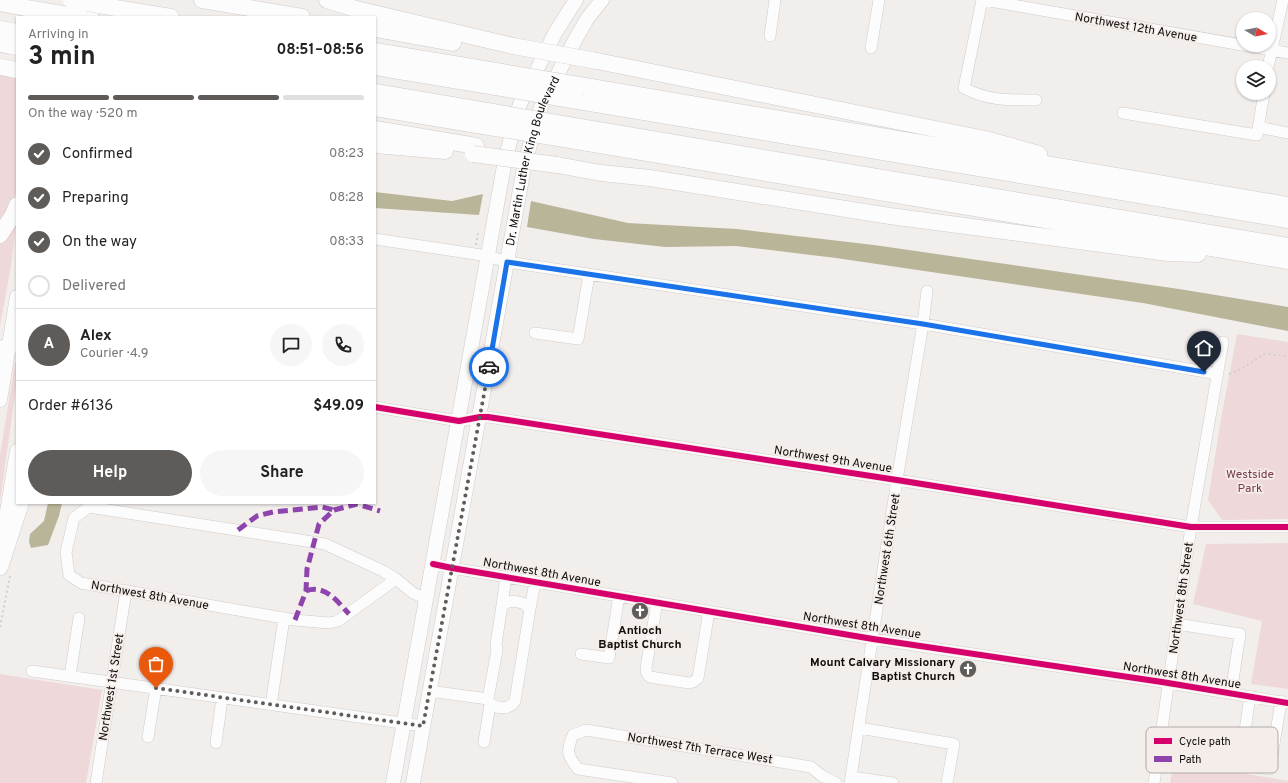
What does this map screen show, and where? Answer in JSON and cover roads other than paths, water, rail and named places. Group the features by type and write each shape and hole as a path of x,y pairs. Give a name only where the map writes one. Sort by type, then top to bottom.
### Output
{"highway":[{"path":"71,0 165,16"},
{"path":"202,0 296,16"},
{"path":"327,0 356,9 511,49"},
{"path":"0,3 74,16"},
{"path":"0,29 16,32"},
{"path":"376,29 511,49 596,64 632,68 986,139 1136,179"},
{"path":"0,44 16,47"},
{"path":"376,51 1288,205"},
{"path":"376,67 1288,220"},
{"path":"376,92 485,118 1288,261"},
{"path":"376,108 485,118"},
{"path":"376,130 475,150 602,167 650,178 890,216 1168,253 1255,255"},
{"path":"566,132 1288,246"},
{"path":"376,145 475,150"},
{"path":"0,235 10,220 16,207"},
{"path":"0,567 21,504"}],"main road":[{"path":"64,16 66,0"},
{"path":"91,16 94,0"},
{"name":"Dr. Martin Luther King Boulevard","path":"393,783 505,160 520,104 555,33 576,0"},
{"name":"Dr. Martin Luther King Boulevard","path":"413,783 525,162 540,107 574,40 602,0"},
{"path":"0,400 16,303"},
{"path":"0,553 16,457"}],"street":[{"path":"770,36 775,0"},
{"path":"871,48 879,0"},
{"path":"983,0 964,88 988,98 1036,100"},
{"name":"Northwest 12th Avenue","path":"983,0 1236,45"},
{"path":"1276,30 1283,0"},
{"name":"Northwest 12th Avenue","path":"1276,52 1288,54"},
{"path":"1257,131 1263,100"},
{"path":"1123,113 1257,131 1288,133"},
{"path":"376,239 488,256 507,262 590,275 923,324 1224,374"},
{"path":"535,333 578,339 590,275"},
{"name":"Northwest 6th Street","path":"851,780 927,291"},
{"name":"Northwest 8th Street","path":"1162,727 1191,527 1224,374 1223,342"},
{"name":"Northwest 9th Avenue","path":"376,407 459,421 480,417 897,480 1191,527 1288,527"},
{"name":"Northwest 8th Avenue","path":"396,579 338,621 329,624 284,618 81,583 69,575 66,552 74,518 89,507 325,544 383,571 396,579 413,593 427,599"},
{"name":"Northwest 8th Avenue","path":"433,564 873,638 1284,702"},
{"path":"484,742 506,577"},
{"path":"429,691 489,701 496,707 506,708 515,702 535,582"},
{"name":"Northwest 1st Street","path":"96,783 126,591"},
{"path":"581,654 609,658 619,596"},
{"path":"502,605 511,601 518,601 528,606 530,609"},
{"path":"657,602 646,672 650,677 689,683 698,678 709,611"},
{"path":"70,676 80,618"},
{"path":"271,705 284,618"},
{"path":"1177,624 1240,634 1231,693"},
{"path":"32,671 423,726"},
{"path":"148,737 156,688"},
{"path":"1246,727 1250,696"},
{"path":"216,743 222,698"},
{"path":"1278,731 1284,702"},
{"path":"859,728 954,744 947,783"},
{"name":"Northwest 7th Terrace West","path":"672,783 578,769 570,759 568,747 573,735 586,730 811,767 822,776 836,783"},
{"name":"Northwest 8th Street","path":"1154,783 1156,773"},
{"path":"851,780 893,783"}],"place":[{"name":"Antioch Baptist Church","path":"640,611"},
{"name":"Mount Calvary Missionary Baptist Church","path":"968,669"}],"park label":[{"name":"Westside Park","path":"1250,481"}]}
